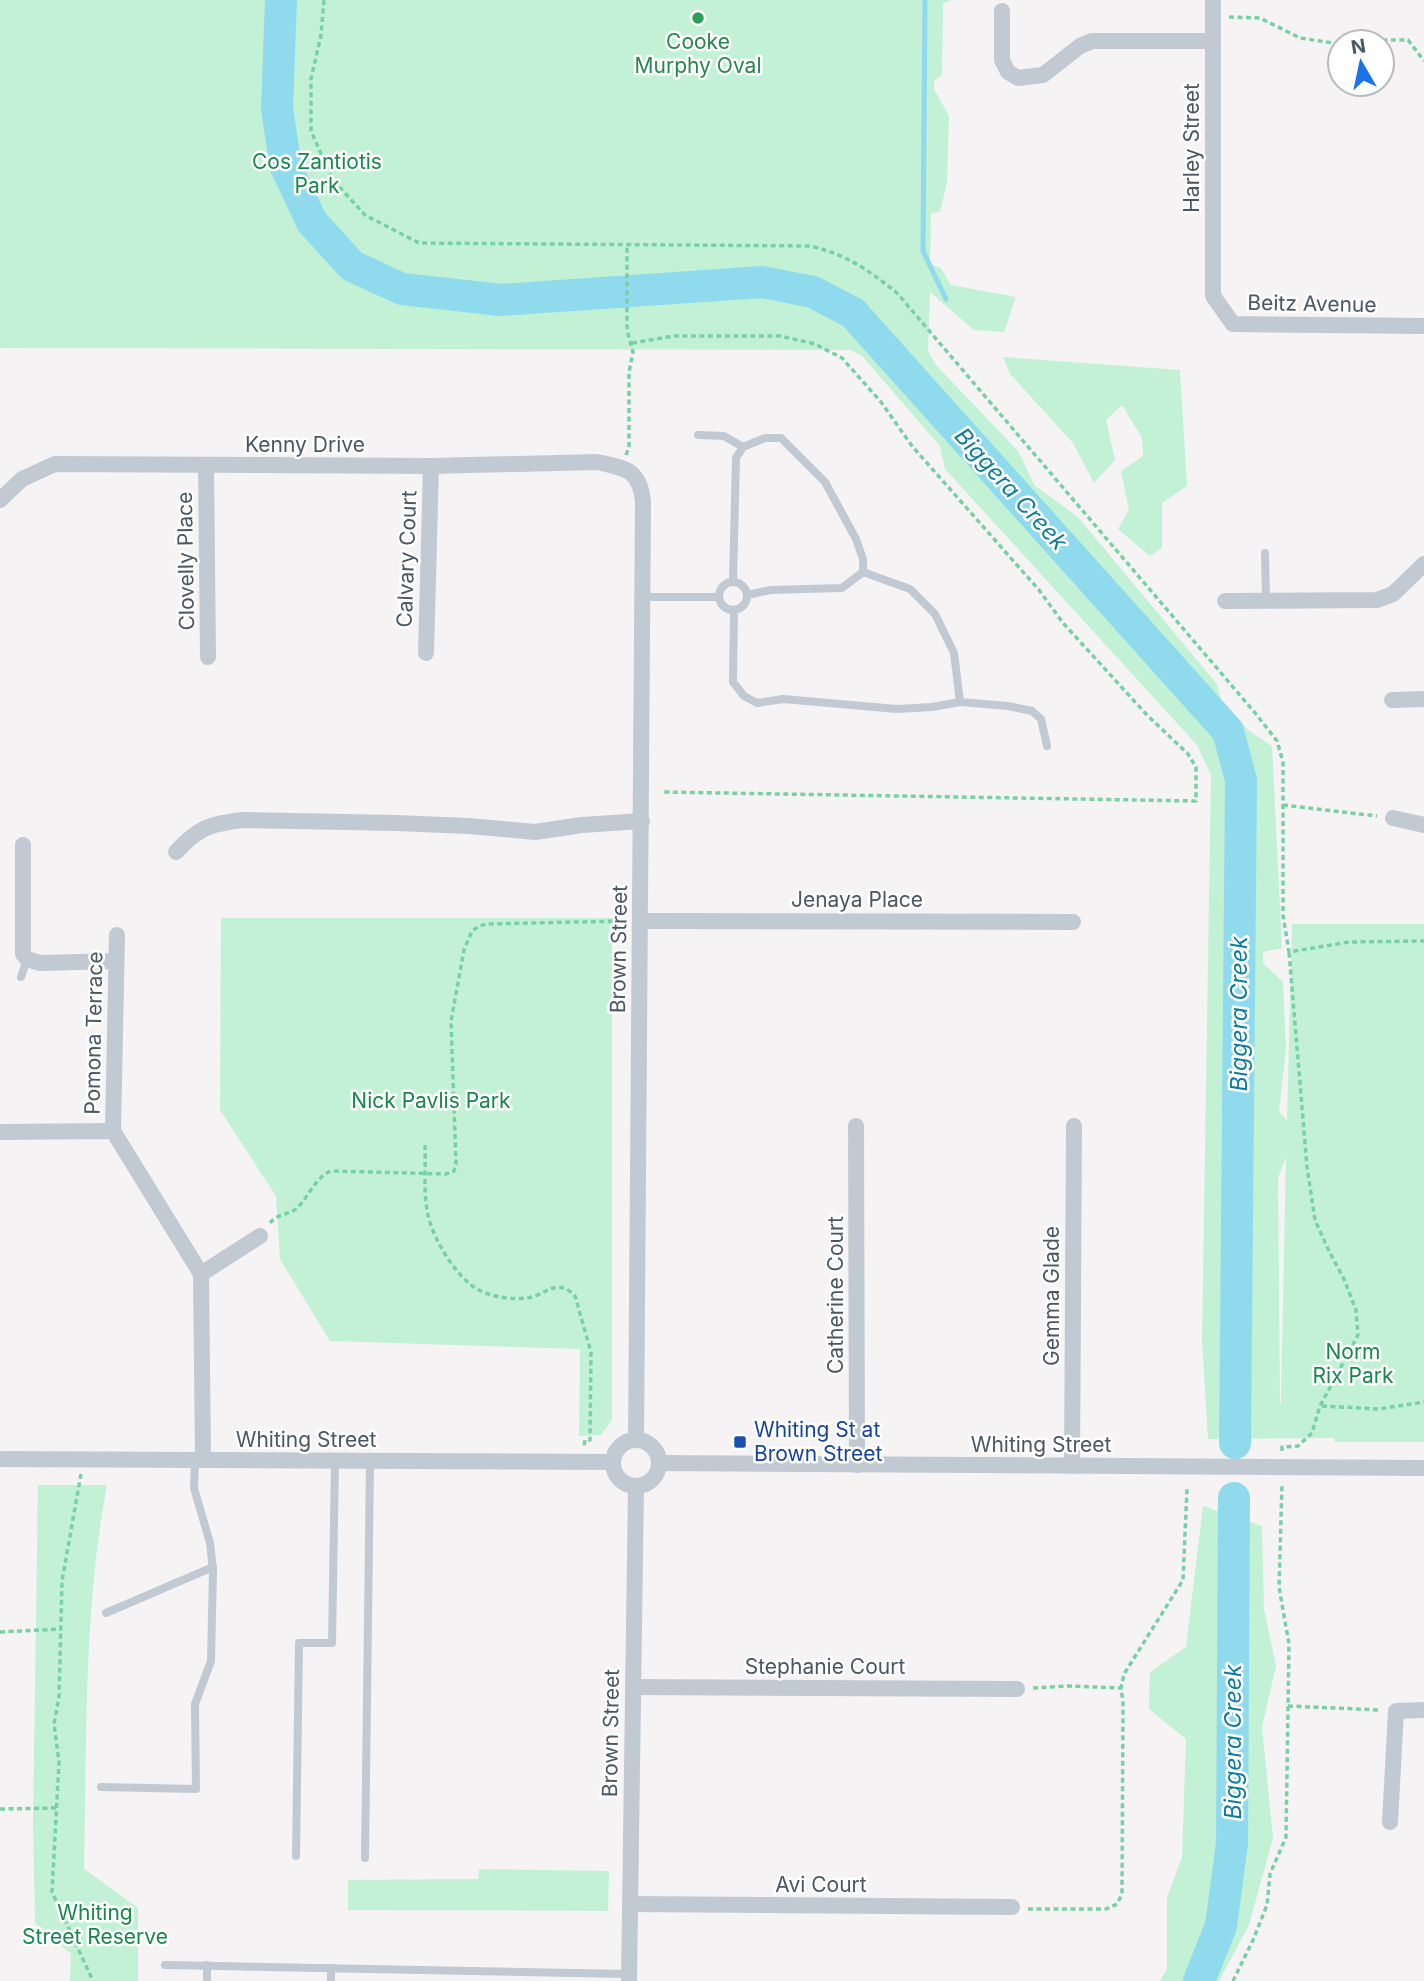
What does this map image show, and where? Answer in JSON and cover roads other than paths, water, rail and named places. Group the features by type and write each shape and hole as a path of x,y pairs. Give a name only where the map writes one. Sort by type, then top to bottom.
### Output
{"street":[{"name":"Harley Street","path":"1213,8 1213,296"},
{"path":"1002,11 1002,61 1008,72 1018,78 1043,75 1080,46 1091,41 1213,41"},
{"name":"Beitz Avenue","path":"1213,296 1233,324 1424,326"},
{"name":"Kenny Drive","path":"0,500 22,479 55,464 431,466 597,462 622,467"},
{"name":"Clovelly Place","path":"206,465 208,657"},
{"name":"Calvary Court","path":"426,653 431,466"},
{"name":"Brown Street","path":"622,467 634,474 642,488 642,821 635,1440"},
{"path":"1225,601 1377,600 1393,594 1424,564"},
{"path":"1392,700 1424,699"},
{"path":"1393,818 1424,825"},
{"path":"176,852 191,835 204,828 243,820 397,823 535,832 642,821"},
{"path":"23,845 22,947 27,959 40,962 116,961"},
{"name":"Jenaya Place","path":"641,920 1073,922"},
{"name":"Pomona Terrace","path":"113,1131 117,935"},
{"name":"Catherine Court","path":"856,1126 857,1465"},
{"name":"Gemma Glade","path":"1072,1466 1074,1126"},
{"path":"0,1132 113,1131 201,1274 199,1460"},
{"path":"201,1274 260,1236"},
{"path":"635,1440 652,1447 659,1463 654,1476 636,1486 619,1479 612,1462 622,1444 635,1440"},
{"name":"Whiting Street","path":"0,1459 612,1462"},
{"name":"Whiting Street","path":"659,1463 1424,1468"},
{"name":"Brown Street","path":"629,1977 636,1486"},
{"name":"Stephanie Court","path":"633,1688 1017,1689"},
{"path":"1390,1822 1396,1710 1424,1710"},
{"name":"Avi Court","path":"630,1904 1012,1908"}],"lane":[{"path":"698,435 724,436 743,447"},
{"path":"733,581 736,458 743,447 765,438 781,438 825,482 856,539 863,559 863,572"},
{"path":"1265,553 1266,600"},
{"path":"747,595 771,590 842,588 863,572"},
{"path":"863,572 910,589 935,614 954,653 960,702"},
{"path":"733,581 743,585 747,595 744,605 734,610 722,607 718,597 722,585 733,581"},
{"path":"641,597 718,597"},
{"path":"734,610 733,682 744,696 757,703 783,699 897,709 960,702 1008,706 1032,711 1041,719 1047,746"},
{"path":"21,977 27,959"},
{"path":"101,1787 196,1789 195,1704 211,1661 213,1567 210,1542 194,1488 199,1460"},
{"path":"296,1856 299,1643 332,1643 335,1461"},
{"path":"365,1858 370,1461"},
{"path":"106,1613 213,1567"},
{"path":"165,1965 629,1977"},
{"path":"207,1965 207,1981"},
{"path":"331,1968 331,1981"}],"waterway":[{"name":"Biggera Creek","path":"281,0 277,109 286,167 312,222 352,266 402,289 501,300 762,282 813,292 853,313 1228,731 1241,780 1235,1443"},
{"path":"925,0 923,251 946,299"},
{"name":"Biggera Creek","path":"1199,1981 1221,1926 1232,1843 1234,1498"}],"place":[{"name":"Cooke Murphy Oval","path":"698,18"},
{"name":"Whiting St at Brown Street","path":"740,1442"}],"park label":[{"name":"Cos Zantiotis Park","path":"317,174"},
{"name":"Nick Pavlis Park","path":"431,1101"},
{"name":"Norm Rix Park","path":"1353,1364"},
{"name":"Whiting Street Reserve","path":"95,1925"}]}
